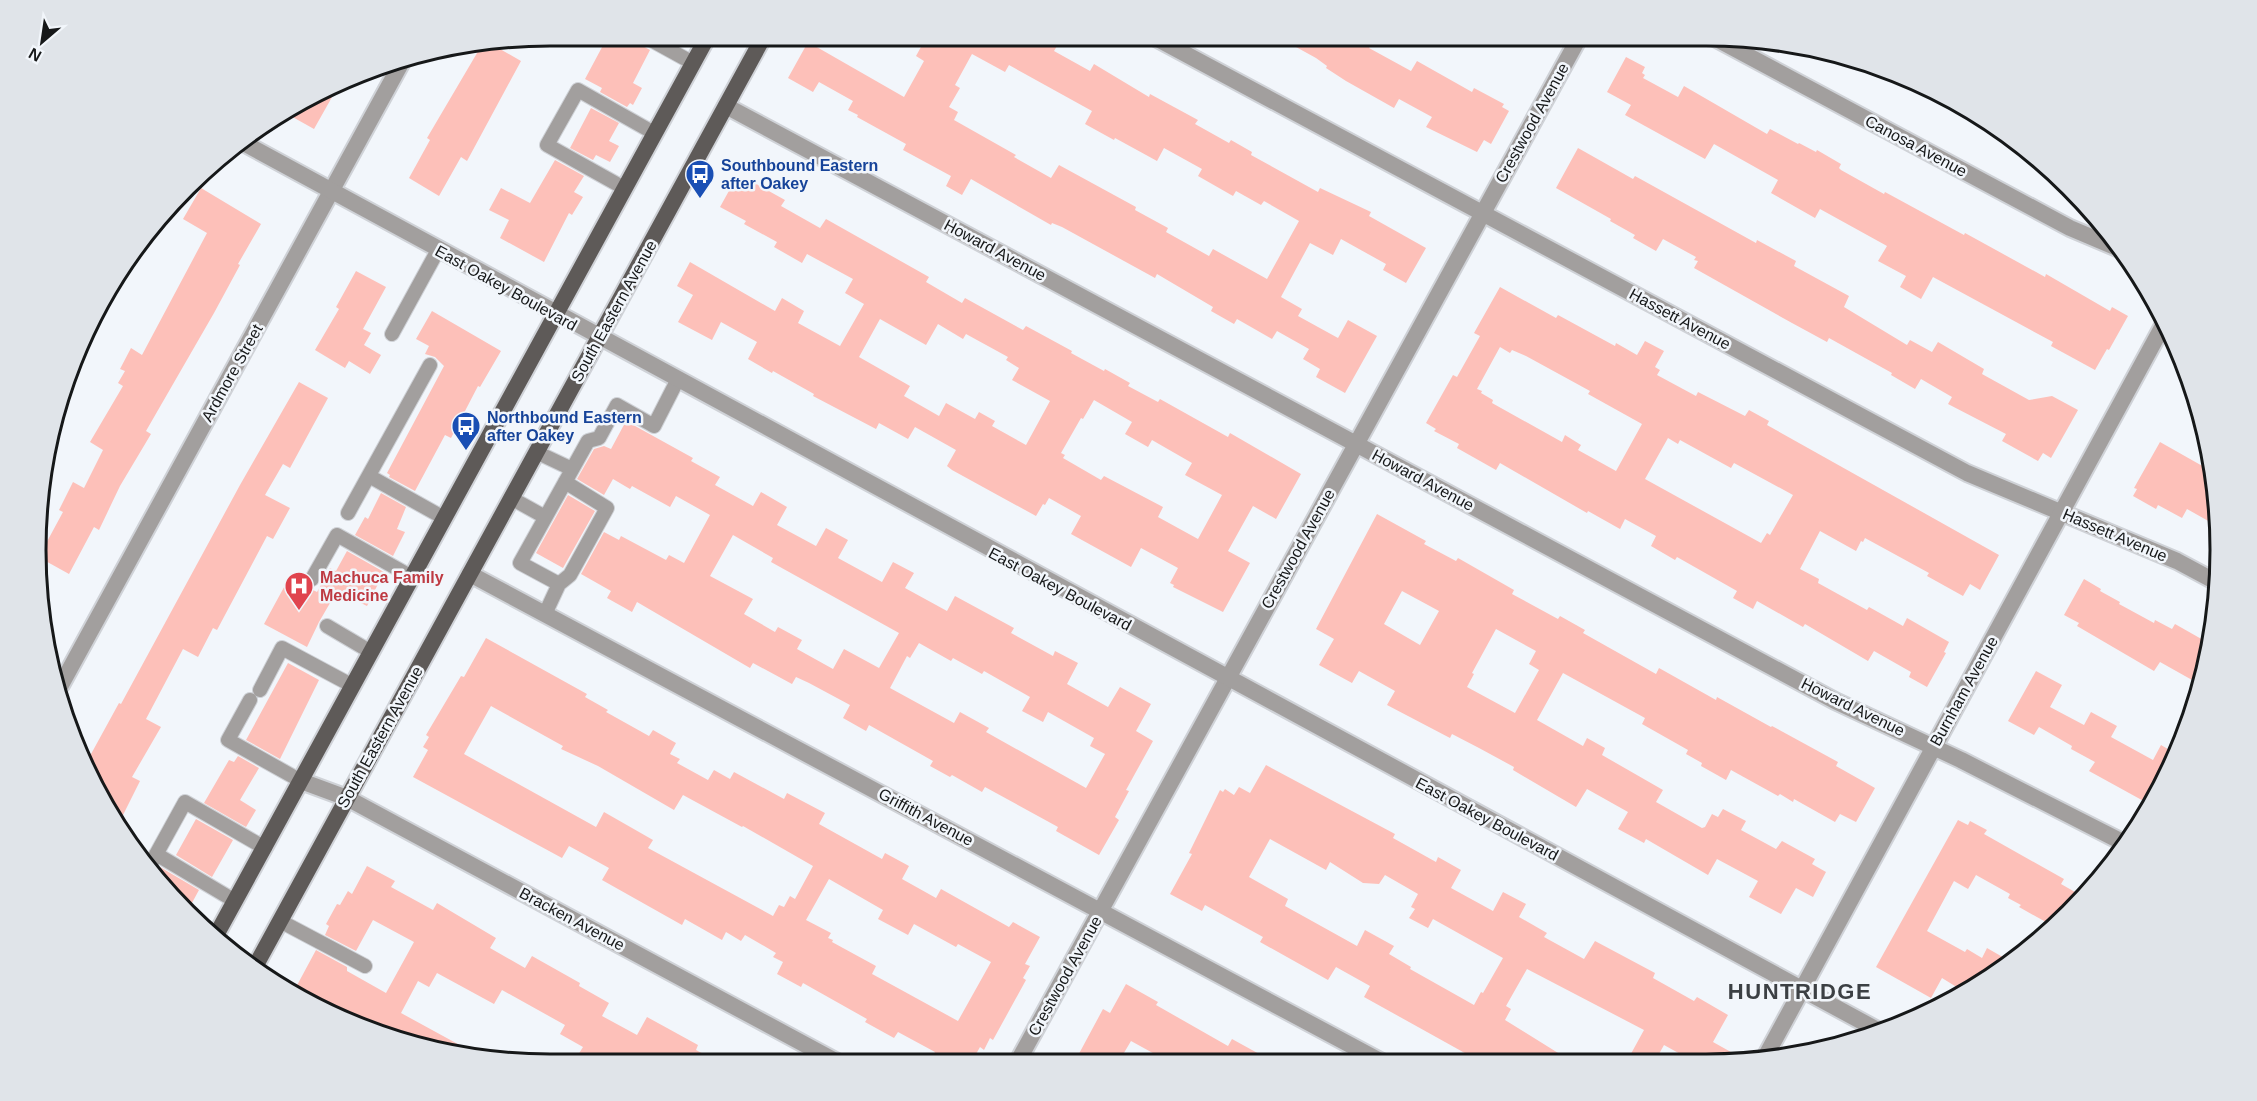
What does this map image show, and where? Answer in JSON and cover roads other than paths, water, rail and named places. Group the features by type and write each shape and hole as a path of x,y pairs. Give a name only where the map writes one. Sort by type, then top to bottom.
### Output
{"main road":[{"path":"219,930 702,46"},
{"name":"South Eastern Avenue","path":"258,961 759,46"}],"street":[{"name":"Hassett Avenue","path":"1171,46 1967,473 2177,561 2209,577"},
{"name":"Crestwood Avenue","path":"1022,1054 1575,46"},
{"name":"Canosa Avenue","path":"1733,48 2070,228 2105,243"},
{"name":"Ardmore Street","path":"64,680 397,70"},
{"name":"Howard Avenue","path":"726,106 1835,701 1934,747 2119,840"},
{"name":"East Oakey Boulevard","path":"250,146 1227,680 1872,1027"},
{"name":"Burnham Avenue","path":"1769,1050 2160,331"},
{"name":"Griffith Avenue","path":"470,574 1367,1054"},
{"name":"Bracken Avenue","path":"301,781 347,798 822,1054"}],"lane":[{"path":"662,46 693,63"},
{"path":"624,188 547,146 578,90 654,134"},
{"path":"392,334 438,250"},
{"path":"348,513 430,364"},
{"path":"559,584 520,563 588,441 599,438 617,405 654,426 677,381"},
{"path":"536,452 572,470"},
{"path":"369,476 444,518"},
{"path":"545,614 559,584 570,575 607,508 565,482"},
{"path":"511,498 545,517"},
{"path":"312,579 337,535 412,577"},
{"path":"327,627 371,652"},
{"path":"301,781 228,740 282,648 353,686"},
{"path":"153,860 184,802 265,848"},
{"path":"156,854 236,901"},
{"path":"280,921 365,966"}],"place":[{"name":"Southbound Eastern after Oakey","path":"700,200"},
{"name":"Northbound Eastern after Oakey","path":"466,452"},
{"name":"Machuca Family Medicine","path":"299,612"}],"district":[{"name":"HUNTRIDGE","path":"1800,991"}]}
